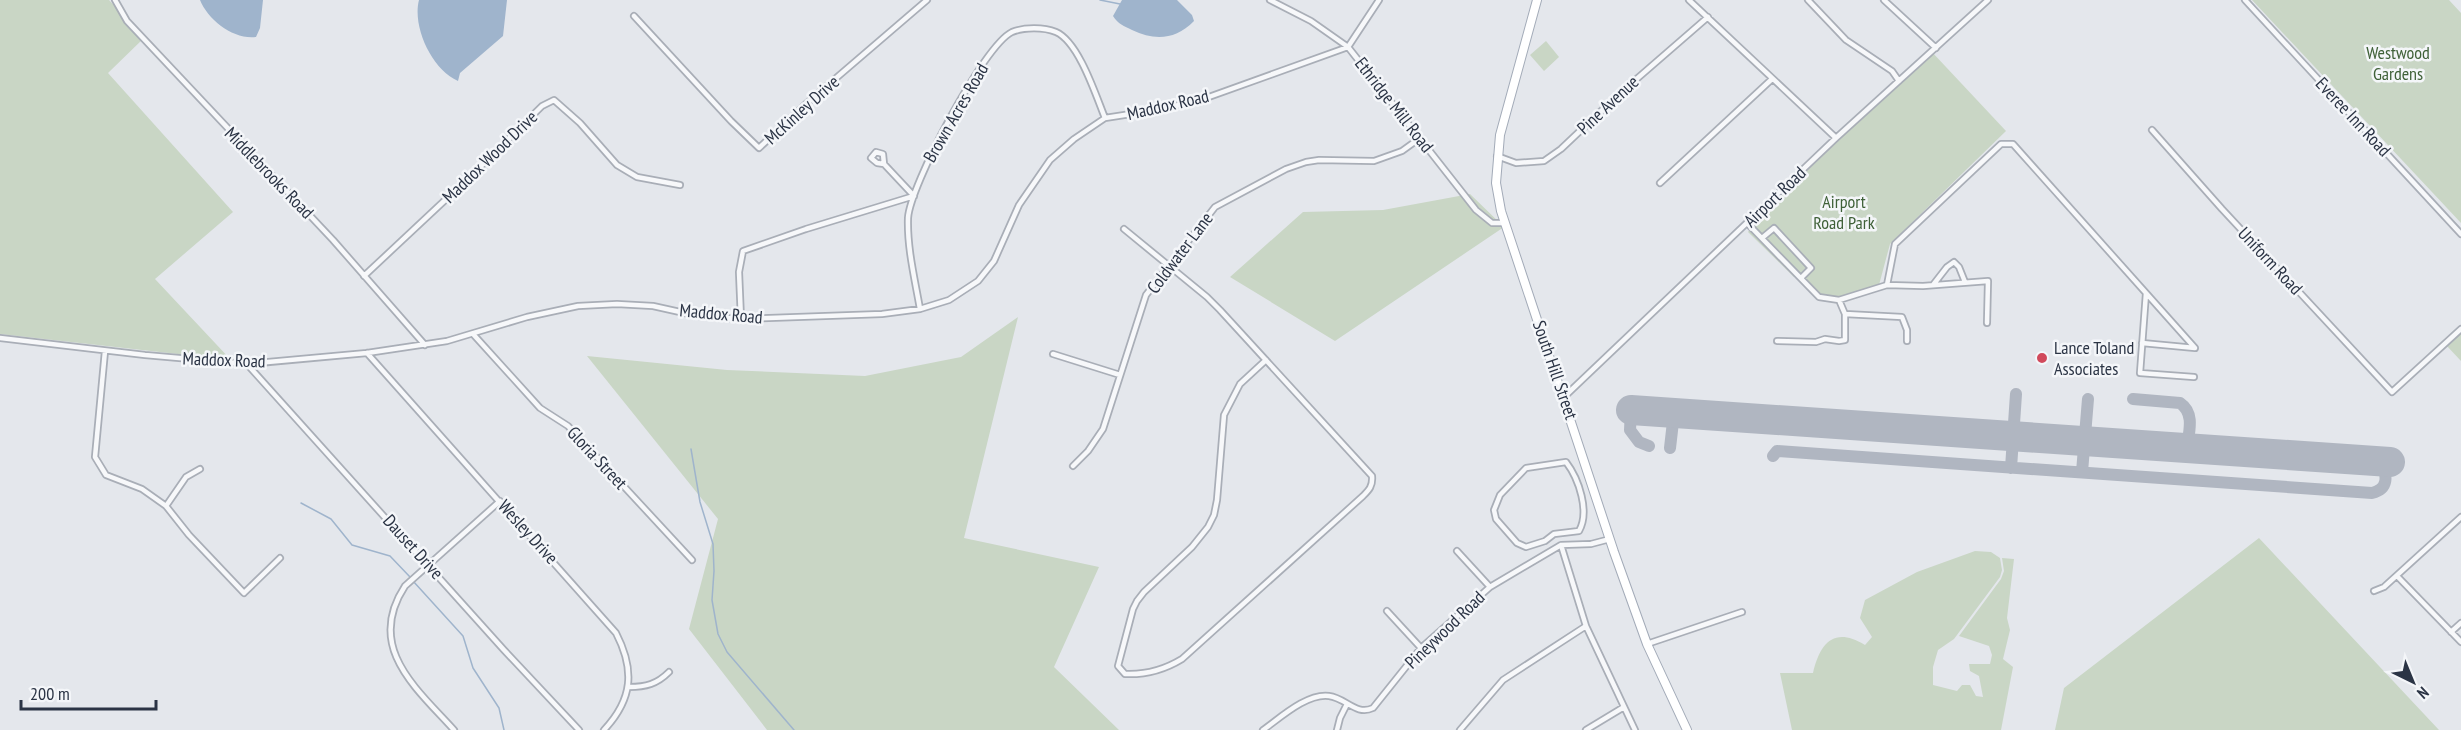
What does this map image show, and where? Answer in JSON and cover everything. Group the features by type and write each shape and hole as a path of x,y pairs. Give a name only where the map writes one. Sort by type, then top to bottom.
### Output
{"main road":[{"name":"South Hill Street","path":"1537,0 1510,95 1497,156 1496,183 1504,223 1647,644 1687,730"}],"street":[{"name":"Middlebrooks Road","path":"115,0 127,21 317,222 425,345"},
{"name":"McKinley Drive","path":"634,16 759,148 807,103 927,0"},
{"name":"Ethridge Mill Road","path":"1270,0 1311,21 1348,47 1476,210 1492,223 1504,223"},
{"path":"1348,47 1379,0"},
{"path":"1689,0 1836,138"},
{"path":"1808,0 1846,40 1892,70 1899,81"},
{"path":"1884,0 1936,48"},
{"name":"Airport Road","path":"1564,397 1836,138 1988,0"},
{"name":"Everee Inn Road","path":"2245,0 2461,234"},
{"name":"Pine Avenue","path":"1497,156 1516,163 1544,161 1561,149 1626,88 1708,17"},
{"name":"Brown Acres Road","path":"920,309 908,217 914,196 928,159 958,104 985,61 1011,33 1034,28 1058,33 1082,60 1105,118"},
{"name":"Maddox Road","path":"0,338 105,351 247,364 368,353 425,345 473,334 527,317 578,306 653,306 698,316 741,319 882,314 920,309 949,300 978,281 994,261 1019,205 1050,160 1074,139 1105,118 1163,109 1206,98 1348,47"},
{"path":"1660,183 1772,79"},
{"name":"Maddox Wood Drive","path":"364,276 499,150 542,105 554,100 580,123 617,165 637,177 680,185"},
{"name":"Uniform Road","path":"2151,130 2391,391 2461,329"},
{"name":"Coldwater Lane","path":"1073,466 1098,438 1146,295 1168,264 1215,207 1277,174 1306,162 1319,160 1374,161 1402,151 1420,138"},
{"path":"1887,285 1894,244 2001,144 2013,144 2195,348 2142,343"},
{"path":"741,319 739,272 743,251 914,196 884,164"},
{"path":"1747,223 1820,297 1839,300 1887,285 1933,285 1988,281 1986,323"},
{"path":"1762,238 1774,228 1811,268 1801,278"},
{"path":"1124,229 1207,297 1266,360 1372,476 1373,482 1370,489 1182,659 1169,667 1150,673 1125,674 1118,666 1133,609 1144,592 1192,547 1208,527 1214,515 1217,500 1224,415 1240,384 1266,360"},
{"path":"1933,285 1954,262 1959,267 1965,282"},
{"path":"2146,293 2140,373 2194,377"},
{"path":"1777,341 1845,340 1845,314 1839,300"},
{"path":"1845,314 1902,317 1907,330 1907,341"},
{"name":"Gloria Street","path":"473,334 540,408 568,426 692,560"},
{"path":"105,351 95,458 106,475 142,489 166,506 189,535 244,593 280,558"},
{"name":"Wesley Drive","path":"368,353 616,633 627,657 629,687 618,713 604,730"},
{"path":"1053,354 1120,375"},
{"name":"Dauset Drive","path":"247,364 579,730"},
{"path":"1566,462 1573,471 1585,514 1579,531 1554,534 1545,541 1526,547 1516,543 1496,519 1494,510 1500,495 1526,468 1566,462"},
{"path":"1573,471 1587,468"},
{"path":"166,506 186,477 200,469"},
{"path":"454,730 400,669 392,647 391,619 398,597 410,581 500,501"},
{"path":"2374,591 2384,587 2397,576 2461,517"},
{"name":"Pineywood Road","path":"1263,730 1293,710 1320,696 1337,698 1363,711 1376,706 1421,648 1490,586 1561,545 1591,544 1610,539"},
{"path":"1561,545 1586,626 1635,730"},
{"path":"1457,551 1490,586"},
{"path":"2397,576 2461,642"},
{"path":"1387,611 1421,648"},
{"path":"1647,644 1742,612"},
{"path":"2451,632 2461,623"},
{"path":"1460,730 1503,680 1586,626"},
{"path":"629,687 643,687 656,683 669,672"},
{"path":"1337,730 1347,704"},
{"path":"1586,730 1624,708"}],"green space":[{"path":"0,0 109,0 144,38 108,73 233,212 155,279 231,360 0,334"},
{"name":"Westwood Gardens","path":"2252,0 2449,0 2461,13 2461,223"},
{"path":"1546,41 1559,57 1544,71 1530,55"},
{"name":"Airport Road Park","path":"1931,51 2006,131 1890,244 1879,285 1836,297 1818,293 1798,277 1794,277 1748,232 1750,226"},
{"path":"1470,194 1504,227 1335,341 1230,277 1303,212 1383,210"},
{"path":"1018,317 964,538 1099,567 1054,667 1119,730 767,730 689,629 718,519 587,356 727,370 865,376 961,357"},
{"path":"2461,331 2461,361 2446,345"},
{"path":"2259,538 2439,730 2055,730 2064,688"},
{"path":"1975,551 1991,552 2000,558 2002,570 2000,577 1954,639 1938,650 1933,667 1933,685 1957,691 1962,685 1970,685 1976,696 1983,697 1979,676 1970,671 1969,664 1990,664 1992,655 1989,646 1959,636 2001,579 2004,571 2002,558 2014,559 2007,618 2010,630 2003,659 2013,667 2001,730 1792,730 1780,673 1813,673 1824,646 1837,638 1845,637 1865,645 1872,637 1860,618 1865,600 1917,572"}],"water":[{"path":"200,0 263,0 260,28 256,37 239,35 223,27 209,15"},
{"path":"419,0 507,0 503,36 460,73 458,81 440,68 426,46 418,22"},
{"path":"1122,0 1177,0 1192,15 1194,21 1180,32 1164,37 1140,34 1121,24 1113,16"}],"waterway":[{"path":"1100,0 1120,4"},
{"path":"691,449 700,502 713,544 712,600 718,634 727,652 794,730"},
{"path":"301,503 331,519 352,545 390,556 410,577"},
{"path":"413,581 463,636 473,668 499,708 504,730"}],"taxiway":[{"path":"2011,468 2016,394"},
{"path":"2082,472 2088,399"},
{"path":"2133,399 2180,403 2185,407 2190,423 2187,447"},
{"path":"1631,410 1630,430 1639,442 1649,446"},
{"path":"1670,448 1674,413"},
{"path":"1773,456 1777,451 2372,493 2384,485 2385,472 2382,462"}],"runway":[{"path":"1631,410 2390,462"}],"place":[{"name":"Lance Toland Associates","path":"2042,358"}]}
